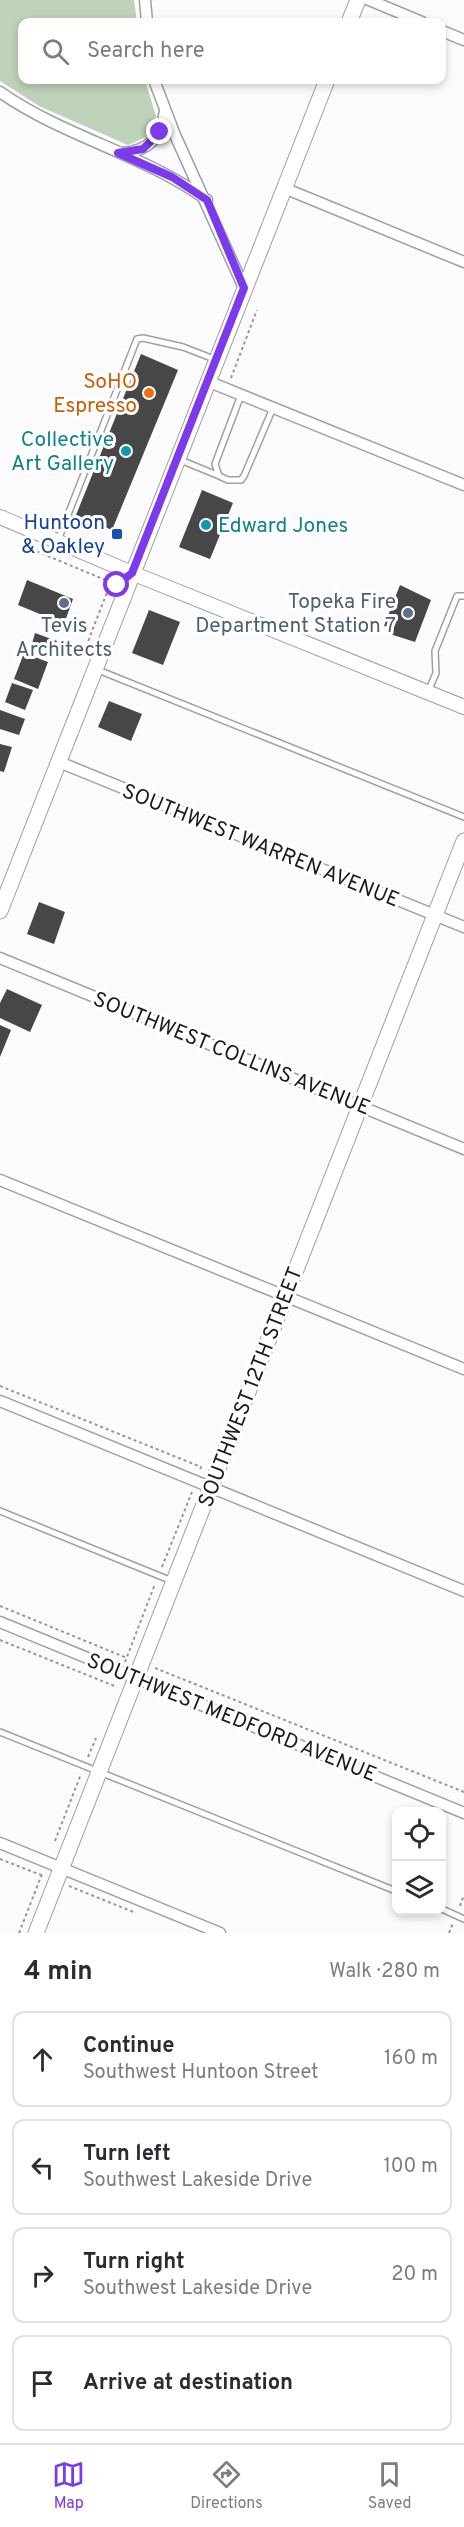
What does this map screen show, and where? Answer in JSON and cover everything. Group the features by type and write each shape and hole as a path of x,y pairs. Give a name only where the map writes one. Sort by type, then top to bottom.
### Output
{"main road":[{"path":"351,18 358,0"},
{"path":"0,912 325,84"},
{"name":"SOUTHWEST 12TH STREET","path":"36,1933 52,1872 99,1771 134,1660 173,1582 211,1488 464,841"}],"street":[{"path":"145,0 147,18"},
{"path":"147,18 151,0"},
{"path":"369,0 412,18"},
{"path":"446,33 464,40"},
{"path":"156,84 244,288"},
{"path":"0,92 44,120 172,177 207,200"},
{"path":"118,153 136,152 149,146 163,125 165,109"},
{"path":"284,188 464,262"},
{"path":"207,381 464,485"},
{"path":"0,517 132,573 464,707"},
{"name":"SOUTHWEST WARREN AVENUE","path":"59,762 464,927"},
{"name":"SOUTHWEST COLLINS AVENUE","path":"0,958 464,1149"},
{"path":"0,1180 464,1369"},
{"path":"0,1401 464,1591"},
{"name":"SOUTHWEST MEDFORD AVENUE","path":"0,1622 464,1813"},
{"path":"0,1843 52,1872 220,1933"}],"lane":[{"path":"57,542 137,339 143,338 183,347 216,360"},
{"path":"219,476 215,465 241,395"},
{"path":"177,459 228,480 241,480 273,408"},
{"path":"428,693 436,673 435,651 457,596 464,596"},
{"path":"95,669 464,817"},
{"path":"0,1511 173,1582"},
{"path":"0,1732 392,1889"},
{"path":"446,1912 464,1919"}],"path":[{"path":"227,389 257,310"},
{"path":"31,549 117,585 132,573"},
{"path":"84,652 111,582"},
{"path":"0,1386 201,1467 158,1576 129,1675 117,1687 112,1697"},
{"path":"0,1606 464,1792"},
{"path":"0,1640 117,1687"},
{"path":"55,1841 96,1737"},
{"path":"0,1858 52,1872 145,1917"},
{"path":"18,1933 52,1872"}],"green space":[{"path":"0,0 134,0 136,18 18,18 18,84 146,84 156,116 148,136 128,145 39,106 0,81"}],"building":[{"path":"141,354 178,370 112,530 76,515"},
{"name":"Edward Jones","path":"202,490 233,503 210,559 179,547"},
{"path":"27,580 73,599 64,624 18,605"},
{"name":"Topeka Fire Department Station 7","path":"400,585 431,600 415,642 390,634 389,627 384,626"},
{"path":"149,610 180,622 163,665 132,653"},
{"path":"35,633 57,641 51,658 30,651"},
{"path":"24,653 48,662 38,689 14,679"},
{"path":"12,683 33,690 25,710 5,702"},
{"path":"109,701 142,714 131,741 98,727"},
{"path":"0,710 25,719 19,735 0,729"},
{"path":"0,744 12,747 4,772 0,771"},
{"path":"39,902 65,912 54,944 27,934"},
{"path":"7,989 42,1005 30,1032 0,1018 0,1003"},
{"path":"0,1025 11,1030 0,1057"}],"place":[{"name":"SoHO Espresso","path":"149,393"},
{"name":"Collective Art Gallery","path":"126,451"},
{"name":"Edward Jones","path":"206,525"},
{"name":"Huntoon & Oakley","path":"117,534"},
{"name":"Tevis Architects","path":"64,603"},
{"name":"Topeka Fire Department Station 7","path":"408,613"}],"route":[{"path":"117,585 132,573 244,288 207,200 172,177 118,153 136,152 143,149 149,146 160,132"}]}
